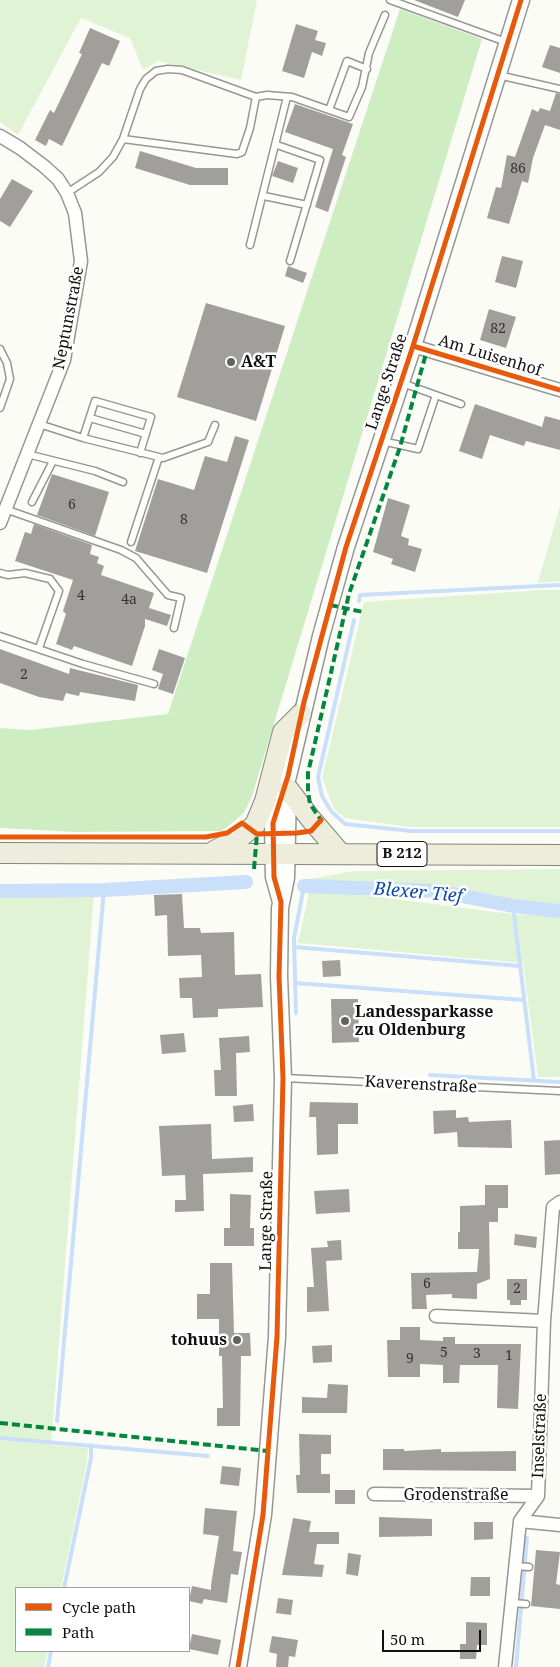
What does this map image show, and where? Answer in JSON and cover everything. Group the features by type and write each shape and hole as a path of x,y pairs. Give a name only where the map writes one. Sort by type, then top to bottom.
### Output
{"main road":[{"name":"B 212","path":"212,852 244,834 255,825 265,801 282,732 301,714"},
{"path":"288,782 310,818 340,853"},
{"name":"B 212","path":"0,853 212,852 560,855"}],"street":[{"name":"Lange Straße","path":"238,1667 263,1515 277,1337 283,1078 279,976 281,902 286,878 280,854 288,782 301,714 346,548 413,346 496,75 521,0"},
{"name":"Neptunstraße","path":"0,136 20,148 58,179 67,193 75,213 81,261 78,289 64,360 0,523"},
{"name":"Am Luisenhof","path":"413,346 560,390"},
{"name":"Inselstraße","path":"505,1667 520,1521 538,1496 544,1321 553,1207 560,1202"},
{"path":"436,1316 544,1321"},
{"name":"Grodenstraße","path":"374,1494 538,1496"},
{"name":"Grodenstraße","path":"520,1521 560,1525"}],"lane":[{"path":"390,0 507,42"},
{"path":"67,193 99,172 113,157 123,139 140,89 146,79 156,72 168,68 182,70 256,97 267,95 287,96 349,118 367,69 369,53 385,15"},
{"path":"329,110 347,61 367,69"},
{"path":"496,75 560,89"},
{"path":"250,245 264,196 287,96"},
{"path":"123,139 237,154 242,152 250,128 256,97"},
{"path":"276,146 320,160 290,261"},
{"path":"264,196 307,205"},
{"path":"0,349 7,364 10,379 0,408"},
{"path":"400,382 461,404"},
{"path":"381,440 418,449 436,395"},
{"path":"84,438 95,400 151,417 140,452"},
{"path":"90,418 146,434"},
{"path":"39,424 84,438 159,457 191,450 208,442 215,425"},
{"path":"27,454 95,472 123,482"},
{"path":"131,542 159,457"},
{"path":"32,502 53,461"},
{"path":"5,509 121,550 136,558 168,595 181,598 174,628"},
{"path":"0,573 8,575 25,573 50,579 59,592 39,648"},
{"path":"0,636 83,664 154,684"},
{"name":"Kaverenstraße","path":"283,1078 560,1091"},
{"path":"515,1566 529,1568"},
{"path":"511,1603 526,1604"}],"green space":[{"path":"0,0 257,0 241,80 158,61 143,70 130,38 81,18 18,135 0,122"},
{"path":"400,9 482,39 252,796 244,813 222,831 75,832 0,828 0,728 30,730 168,714"},
{"path":"560,506 560,581 538,583 538,582"},
{"path":"560,590 560,827 409,827 345,818 334,809 322,778 364,602"},
{"path":"560,869 560,905 520,903 435,885 306,880 353,871"},
{"path":"316,889 519,915 560,914 560,1077 538,1077 523,963 298,943 309,892"},
{"path":"0,894 94,894 51,1445 88,1448 87,1462 61,1587 15,1587 15,1652 48,1652 44,1667 0,1667"}],"building":[{"path":"414,0 465,0 458,17"},
{"path":"296,24 318,31 315,40 326,43 322,56 312,52 304,78 282,71"},
{"path":"90,28 120,41 109,66 102,63 62,146 49,139 46,146 35,140 50,110 54,113 82,54 79,53"},
{"path":"550,45 560,48 560,73 542,67"},
{"path":"556,93 560,94 560,130 545,125 533,158 528,183 522,181 509,224 487,218 496,187 501,188 507,155 515,157 532,109 538,112 540,108 550,111"},
{"path":"295,104 353,124 342,155 346,157 328,212 315,207 333,149 285,132"},
{"path":"140,151 196,168 228,168 228,185 190,185 135,168"},
{"path":"278,161 298,168 293,183 272,176"},
{"path":"12,179 33,191 10,227 0,221 0,199"},
{"path":"502,256 523,261 516,288 495,282"},
{"path":"288,266 307,273 303,283 285,276"},
{"name":"A&T","path":"206,303 285,326 256,421 177,397"},
{"path":"489,309 516,317 506,348 480,340"},
{"path":"475,404 542,427 545,416 560,420 560,450 526,441 524,446 490,435 482,459 459,451"},
{"path":"235,436 249,440 207,573 135,551 158,479 194,490 205,456 227,462"},
{"path":"52,474 109,492 95,536 37,515"},
{"path":"388,498 410,505 401,536 409,539 408,545 422,549 415,572 391,564 393,559 373,552"},
{"path":"34,524 92,545 90,554 99,557 97,563 104,566 101,575 154,593 149,608 171,615 167,626 145,619 145,626 132,666 74,646 72,650 56,644 66,614 63,611 73,580 15,561 25,532 31,534"},
{"path":"0,649 69,674 70,668 138,685 135,701 80,692 79,696 66,693 63,701 39,697 0,683"},
{"path":"159,649 185,658 173,694 158,689 163,674 152,670"},
{"path":"182,894 184,928 200,928 201,933 234,932 235,975 261,974 263,1007 218,1009 218,1017 193,1018 192,998 180,998 179,978 202,977 201,955 168,956 167,915 155,916 154,895"},
{"path":"340,960 341,976 323,977 322,961"},
{"name":"Landessparkasse zu Oldenburg","path":"331,999 358,999 359,1042 332,1043"},
{"path":"184,1033 186,1052 162,1054 160,1035"},
{"path":"249,1036 250,1052 236,1053 237,1096 215,1096 214,1070 221,1070 219,1038"},
{"path":"310,1102 358,1103 358,1124 338,1124 338,1154 317,1155 316,1117 309,1117"},
{"path":"253,1104 254,1121 234,1122 233,1106"},
{"path":"456,1110 456,1118 468,1117 469,1122 511,1120 512,1148 458,1147 457,1132 434,1134 433,1111"},
{"path":"211,1124 212,1159 253,1157 253,1172 203,1174 204,1211 175,1212 175,1200 186,1200 185,1175 162,1176 159,1126"},
{"path":"560,1140 560,1174 545,1175 544,1141"},
{"path":"485,1185 508,1185 508,1208 498,1208 498,1222 489,1222 490,1279 477,1284 477,1299 452,1298 452,1294 426,1295 427,1309 412,1309 411,1273 477,1272 479,1249 458,1249 460,1206 485,1205"},
{"path":"349,1189 350,1212 316,1214 314,1191"},
{"path":"230,1194 251,1195 250,1228 254,1228 254,1246 224,1246 224,1228 230,1228"},
{"path":"515,1234 537,1237 536,1248 514,1245"},
{"path":"341,1240 342,1260 326,1261 329,1311 307,1312 307,1287 314,1287 311,1248 328,1247 327,1241"},
{"path":"210,1263 232,1263 234,1333 250,1333 251,1356 241,1356 240,1426 217,1426 217,1408 223,1408 222,1356 219,1356 219,1319 197,1319 197,1294 210,1294"},
{"path":"507,1279 527,1279 527,1300 521,1300 521,1305 510,1305 510,1300 507,1300"},
{"path":"400,1327 420,1327 420,1340 443,1341 443,1337 455,1337 455,1344 521,1344 518,1409 497,1408 498,1365 460,1365 459,1383 443,1383 443,1365 420,1364 420,1377 388,1377 387,1340 400,1340"},
{"path":"332,1345 332,1362 313,1363 312,1346"},
{"path":"328,1384 348,1385 347,1413 302,1413 302,1397 327,1398"},
{"path":"299,1434 331,1435 331,1454 321,1454 321,1474 330,1474 330,1493 297,1493 296,1475 300,1475"},
{"path":"383,1449 404,1449 404,1451 441,1449 441,1452 516,1451 516,1471 383,1470"},
{"path":"222,1466 241,1468 239,1486 220,1484"},
{"path":"335,1490 355,1490 355,1504 335,1504"},
{"path":"205,1508 237,1511 233,1551 242,1552 238,1575 231,1574 227,1603 204,1599 202,1604 190,1601 192,1586 211,1590 219,1536 203,1534"},
{"path":"379,1517 432,1519 432,1536 379,1537"},
{"path":"293,1518 311,1521 309,1532 339,1532 339,1544 317,1544 314,1564 324,1565 322,1577 282,1575"},
{"path":"474,1522 493,1522 493,1539 474,1540"},
{"path":"536,1550 560,1552 556,1584 560,1585 560,1609 531,1606"},
{"path":"348,1553 361,1555 358,1576 346,1574"},
{"path":"471,1577 490,1577 490,1596 470,1596"},
{"path":"278,1598 293,1600 291,1615 276,1613"},
{"path":"466,1622 487,1623 487,1645 477,1645 476,1659 460,1659 460,1644 466,1644"},
{"path":"192,1634 221,1640 218,1655 190,1649"},
{"path":"272,1636 298,1640 295,1657 289,1656 288,1667 276,1667 277,1654 269,1652"}],"waterway":[{"path":"359,601 360,595 560,585"},
{"path":"354,620 318,777 322,796 331,811 345,824 411,831 560,831"},
{"name":"Blexer Tief","path":"0,891 104,890 246,882"},
{"path":"296,1013 294,938 304,886"},
{"name":"Blexer Tief","path":"304,886 437,891 513,906 560,911"},
{"path":"57,1421 104,890"},
{"path":"513,906 534,1081"},
{"path":"294,947 520,966"},
{"path":"295,983 524,1000"},
{"path":"430,1075 560,1082"},
{"path":"0,1438 208,1456"},
{"path":"64,1587 91,1458 91,1445"},
{"path":"516,1667 527,1538"},
{"path":"48,1667 51,1652"}],"marked path":[{"path":"319,823 321,820 310,804 308,773 349,594 400,447 427,350"},
{"path":"330,605 363,612"},
{"path":"254,869 257,834"},
{"path":"0,1423 268,1451"}],"cycle path":[{"path":"238,1667 263,1515 277,1337 283,1078 279,976 281,902 274,877 273,823 288,776 304,702 346,547 413,346 521,0"},
{"path":"413,346 560,390"},
{"path":"0,837 206,837 227,833 242,823 257,834 297,833 311,831 321,820"}],"place":[{"name":"A&T","path":"231,362"},
{"name":"Landessparkasse zu Oldenburg","path":"345,1021"},
{"name":"tohuus","path":"237,1340"}]}
